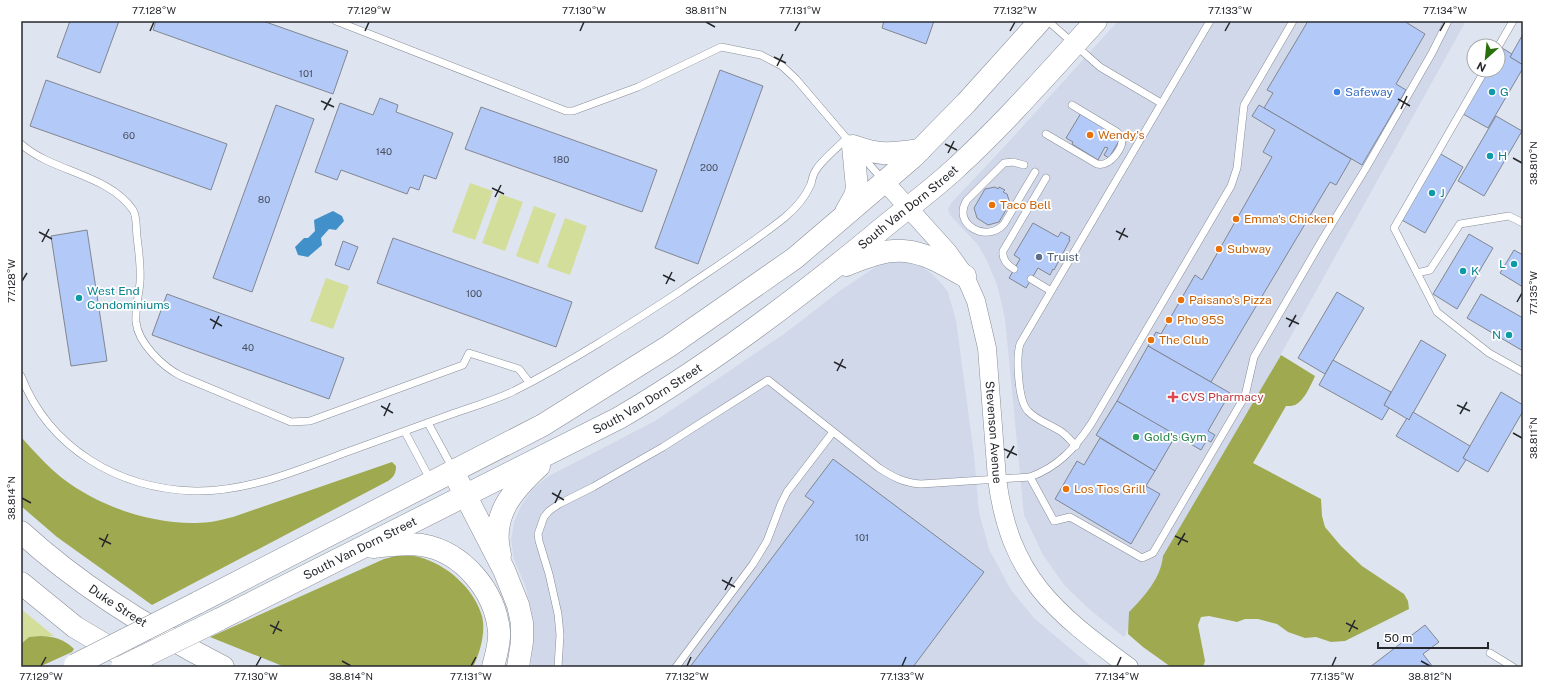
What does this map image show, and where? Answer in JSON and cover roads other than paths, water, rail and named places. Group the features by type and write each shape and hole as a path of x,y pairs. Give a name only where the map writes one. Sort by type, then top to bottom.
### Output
{"main road":[{"path":"73,666 544,425 669,346 795,258 920,150 966,103 1040,21"},
{"name":"South Van Dorn Street","path":"122,667 558,449 619,418 655,397 746,335 832,270 963,162 999,127 1096,21"},
{"path":"850,142 878,154 894,154 920,150"},
{"path":"843,217 855,196 857,188 850,142"},
{"path":"832,270 879,253 902,250 930,257 965,276"},
{"path":"504,570 498,549 498,533 501,517 506,503 520,483 558,449"},
{"path":"454,471 504,570 518,605 522,622 522,642 518,667"},
{"path":"431,483 443,506"},
{"name":"Duke Street","path":"21,532 63,568 115,605 189,650 223,667"},
{"path":"358,550 388,545 422,545 450,556 475,576 488,594 497,616 499,632 498,651 493,667"},
{"path":"21,583 75,627"},
{"path":"21,594 142,667"}],"street":[{"name":"Stevenson Avenue","path":"884,181 948,252 965,276 972,289 980,312 987,348 996,479 999,500 1008,533 1018,555 1032,580 1051,604 1069,621 1129,667"}],"lane":[{"path":"336,21 566,111 573,111 638,87 721,47 761,55 782,66 796,79 884,181"},
{"path":"1048,21 1100,67 1161,104"},
{"path":"1076,446 1063,432 1029,412 1025,407 1018,370 1018,350 1020,344 1210,21"},
{"path":"558,667 560,635 558,614 550,574 538,541 540,526 549,511 569,498 593,487 663,447 768,380 879,468 905,482 921,484 1030,477 1054,465 1076,446 1091,424 1231,186 1237,168 1244,105 1293,21"},
{"path":"1030,477 1054,521 1070,517 1142,558 1153,553 1245,396 1254,357 1366,168 1432,53 1448,21"},
{"path":"1503,38 1513,21"},
{"path":"1480,78 1394,228 1436,312 1489,353 1523,372"},
{"path":"1046,134 1098,164 1105,165 1111,161 1122,144 1122,137 1113,129 1072,105"},
{"path":"21,376 30,396 42,414 59,434 79,453 98,466 119,476 144,484 195,491 219,490 267,480 500,397 560,366 633,322 743,248 784,218 804,198 815,170 850,142"},
{"path":"21,144 45,160 101,183 127,202 134,212 140,258 136,323 139,333 147,347 168,368 177,374 291,422 310,420 463,365 470,353 519,369 530,382"},
{"path":"1024,165 1013,162 1004,163 967,200 964,205 963,215 970,227 982,232 991,232 1000,229 1035,172"},
{"path":"1014,269 1006,263 1003,256 1003,251 1046,178"},
{"path":"1417,273 1430,270 1460,224 1509,216 1523,223"},
{"path":"1031,279 1051,291"},
{"path":"428,423 454,471"},
{"path":"405,432 431,483"},
{"path":"676,667 753,564 767,541 787,492 833,432"},
{"path":"1490,653 1513,667"}],"water":[{"path":"333,211 342,216 344,221 336,230 329,229 321,238 322,245 308,257 298,255 295,247 304,238 308,238 315,231 314,220"}],"place":[{"name":"Safeway","path":"1337,92"},
{"name":"G","path":"1492,92"},
{"name":"Wendy's","path":"1090,135"},
{"name":"H","path":"1490,156"},
{"name":"J","path":"1432,193"},
{"name":"Taco Bell","path":"992,205"},
{"name":"Emma's Chicken","path":"1236,219"},
{"name":"Subway","path":"1219,249"},
{"name":"Truist","path":"1039,257"},
{"name":"L","path":"1514,264"},
{"name":"K","path":"1463,271"},
{"name":"West End Condominiums","path":"79,298"},
{"name":"Paisano's Pizza","path":"1181,300"},
{"name":"Pho 95S","path":"1169,320"},
{"name":"N","path":"1509,335"},
{"name":"The Club","path":"1151,340"},
{"name":"CVS Pharmacy","path":"1173,397"},
{"name":"Gold's Gym","path":"1136,437"},
{"name":"Los Tios Grill","path":"1066,489"}]}
